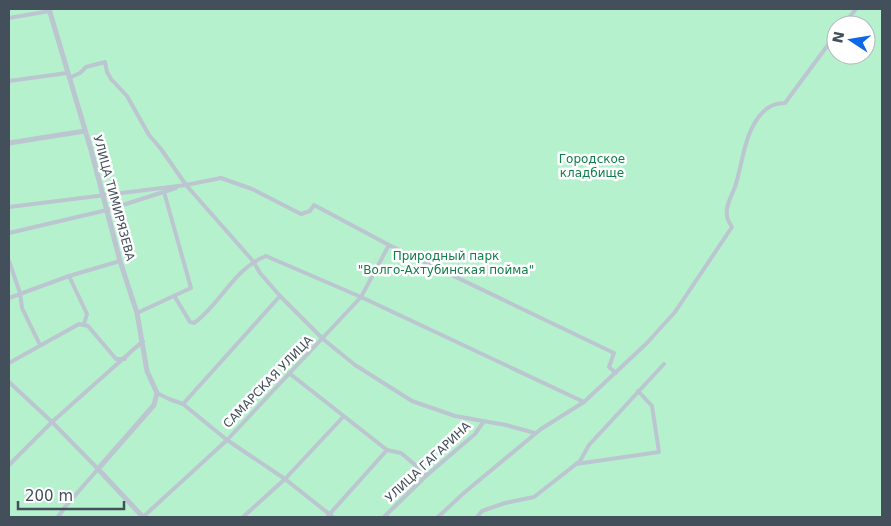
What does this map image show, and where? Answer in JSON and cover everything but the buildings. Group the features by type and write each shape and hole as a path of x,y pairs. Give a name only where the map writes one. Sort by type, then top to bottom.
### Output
{"street":[{"path":"9,18 49,10"},
{"name":"УЛИЦА ТИМИРЯЗЕВА","path":"49,10 120,261 137,313 147,371 157,393"},
{"path":"438,517 535,434 584,402 616,373 675,312 732,227 727,220 727,209 748,140 755,124 764,111 775,103 784,104 826,47"},
{"path":"9,80 80,73 86,67 105,62 111,79 127,96 149,135 186,185 253,261 260,273 280,296 322,339 355,365 412,401 455,416 535,434"},
{"path":"9,143 85,132"},
{"path":"9,207 186,185 221,178 252,189 301,214 310,212 314,204 389,245 614,353 609,367 616,373"},
{"path":"9,233 106,210 186,185"},
{"path":"137,313 191,288 164,192"},
{"name":"САМАРСКАЯ УЛИЦА","path":"143,517 227,440 362,297 389,245"},
{"path":"175,297 190,322 194,324 204,316 224,289 253,261 266,256 362,297 584,402"},
{"path":"9,261 20,294 22,308 40,345"},
{"path":"9,298 69,276 120,261"},
{"path":"69,276 87,314 84,324"},
{"path":"183,404 280,296"},
{"path":"9,363 75,326 84,324 88,326 116,359 125,359"},
{"path":"9,466 52,422 143,341"},
{"path":"477,517 482,511 505,503 534,497 580,461 589,445 664,364"},
{"path":"289,373 387,450 401,453 427,476"},
{"path":"9,382 52,422 143,517"},
{"path":"574,464 659,452 652,406 638,391"},
{"path":"58,517 154,405 157,393 183,404 227,440 285,479 330,516 387,450"},
{"path":"243,517 285,479 343,417"},
{"name":"УЛИЦА ГАГАРИНА","path":"384,517 475,434 484,421"}],"green space":[{"name":"Природный парк \"Волго-Ахтубинская пойма\"","path":"9,9 882,9 882,517 9,517"}],"park label":[{"name":"Городское кладбище","path":"592,166"}]}
